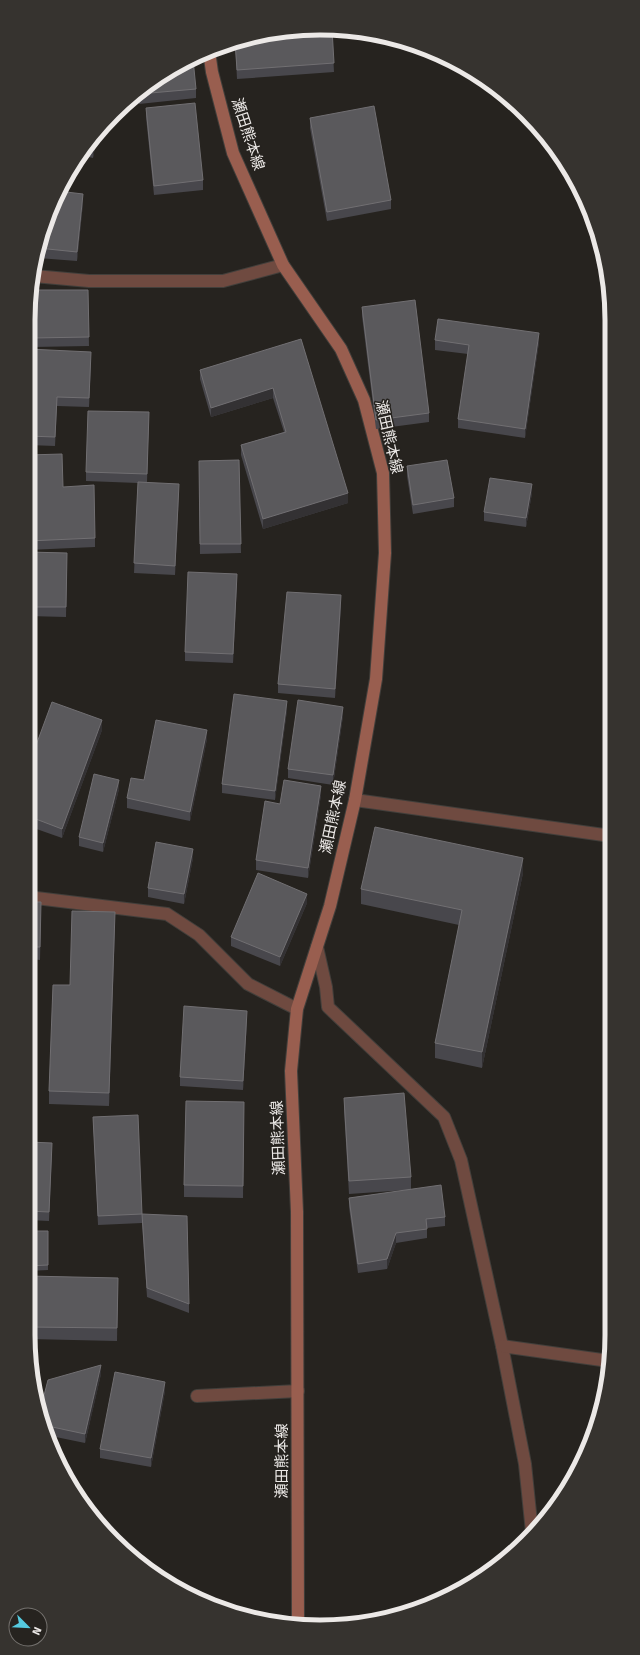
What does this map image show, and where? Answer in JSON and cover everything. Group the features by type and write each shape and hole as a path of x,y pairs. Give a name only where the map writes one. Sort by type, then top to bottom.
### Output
{"main road":[{"name":"瀬田熊本線","path":"210,57 212,72 233,153 283,265 341,349 364,400 383,473 385,553 376,679 355,800 330,906 297,1009 291,1071 297,1212 298,1619"}],"street":[{"path":"38,276 89,281 223,281 283,265"},
{"path":"355,800 605,835"},
{"path":"35,897 167,914 199,935 248,984 297,1009"},
{"path":"317,947 326,987 328,1007 444,1117 461,1160 502,1346 525,1464 531,1526"},
{"path":"502,1346 604,1360"},
{"path":"197,1396 298,1391"}],"building":[{"path":"332,36 334,63 237,70 235,48 264,40 283,37"},
{"path":"194,64 196,89 148,93"},
{"path":"195,103 203,180 154,186 146,108"},
{"path":"374,106 391,200 327,212 310,118"},
{"path":"65,192 83,194 77,252 44,249 50,228"},
{"path":"37,290 88,290 89,337 35,338"},
{"path":"415,300 429,413 376,420 362,307"},
{"path":"438,319 539,333 525,429 458,419 469,345 435,340"},
{"path":"301,339 348,493 263,519 241,445 286,432 273,388 211,408 200,370"},
{"path":"35,349 91,352 89,398 57,397 55,437 35,436"},
{"path":"88,411 149,412 147,474 86,472"},
{"path":"62,454 63,487 94,485 95,538 35,541 35,455"},
{"path":"239,460 241,544 200,544 199,461"},
{"path":"447,460 454,498 413,505 407,466"},
{"path":"490,478 532,484 526,518 484,512"},
{"path":"138,482 179,484 175,566 134,563"},
{"path":"35,552 67,553 66,607 35,607"},
{"path":"188,572 237,574 233,654 185,652"},
{"path":"287,592 341,595 335,689 278,684"},
{"path":"234,694 287,701 275,791 222,784"},
{"path":"298,700 343,707 333,775 288,769"},
{"path":"52,702 102,720 62,829 35,819 35,748"},
{"path":"156,720 207,730 190,812 127,798 131,778 144,780"},
{"path":"94,774 119,780 103,843 79,837"},
{"path":"284,780 321,786 308,868 256,860 265,801 280,804"},
{"path":"375,827 523,858 482,1052 435,1043 462,910 361,889"},
{"path":"156,842 193,849 184,894 148,888"},
{"path":"258,873 307,894 280,957 231,937"},
{"path":"35,902 41,902 40,947 35,947"},
{"path":"72,911 115,912 109,1093 49,1091 53,985 70,985"},
{"path":"184,1006 247,1011 243,1081 180,1077"},
{"path":"404,1093 411,1177 349,1181 344,1098"},
{"path":"186,1101 244,1102 243,1186 184,1185"},
{"path":"138,1115 142,1214 98,1216 93,1117"},
{"path":"35,1142 52,1143 49,1212 35,1211"},
{"path":"441,1185 445,1217 426,1219 427,1229 396,1233 387,1259 358,1264 349,1198"},
{"path":"142,1214 187,1216 189,1304 147,1288"},
{"path":"35,1231 48,1231 48,1265 35,1266"},
{"path":"35,1276 118,1278 117,1328 35,1327"},
{"path":"101,1365 85,1434 50,1426 43,1401 48,1380"},
{"path":"115,1372 165,1382 151,1458 100,1449"}]}
